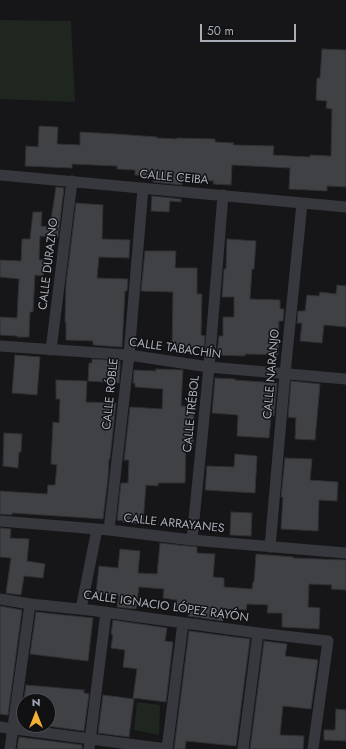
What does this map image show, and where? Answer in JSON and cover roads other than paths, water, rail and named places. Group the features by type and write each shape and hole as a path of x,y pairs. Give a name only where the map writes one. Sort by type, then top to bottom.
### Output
{"street":[{"name":"CALLE CEIBA","path":"0,175 346,207"},
{"name":"CALLE DURAZNO","path":"51,350 72,181"},
{"name":"CALLE RÓBLE","path":"109,530 129,355 143,188"},
{"name":"CALLE TRÉBOL","path":"192,540 210,367 223,196"},
{"name":"CALLE NARANJO","path":"270,547 302,203"},
{"name":"CALLE TABACHÍN","path":"0,346 129,355 210,367 346,379"},
{"name":"CALLE ARRAYANES","path":"0,521 109,530 192,540 346,554"},
{"path":"81,609 97,529"},
{"name":"CALLE IGNACIO LÓPEZ RAYÓN","path":"0,599 328,641 313,749"},
{"path":"10,749 30,604"},
{"path":"89,744 106,612"},
{"path":"0,727 13,728 89,744 166,749 183,623"},
{"path":"243,749 258,633"}]}
